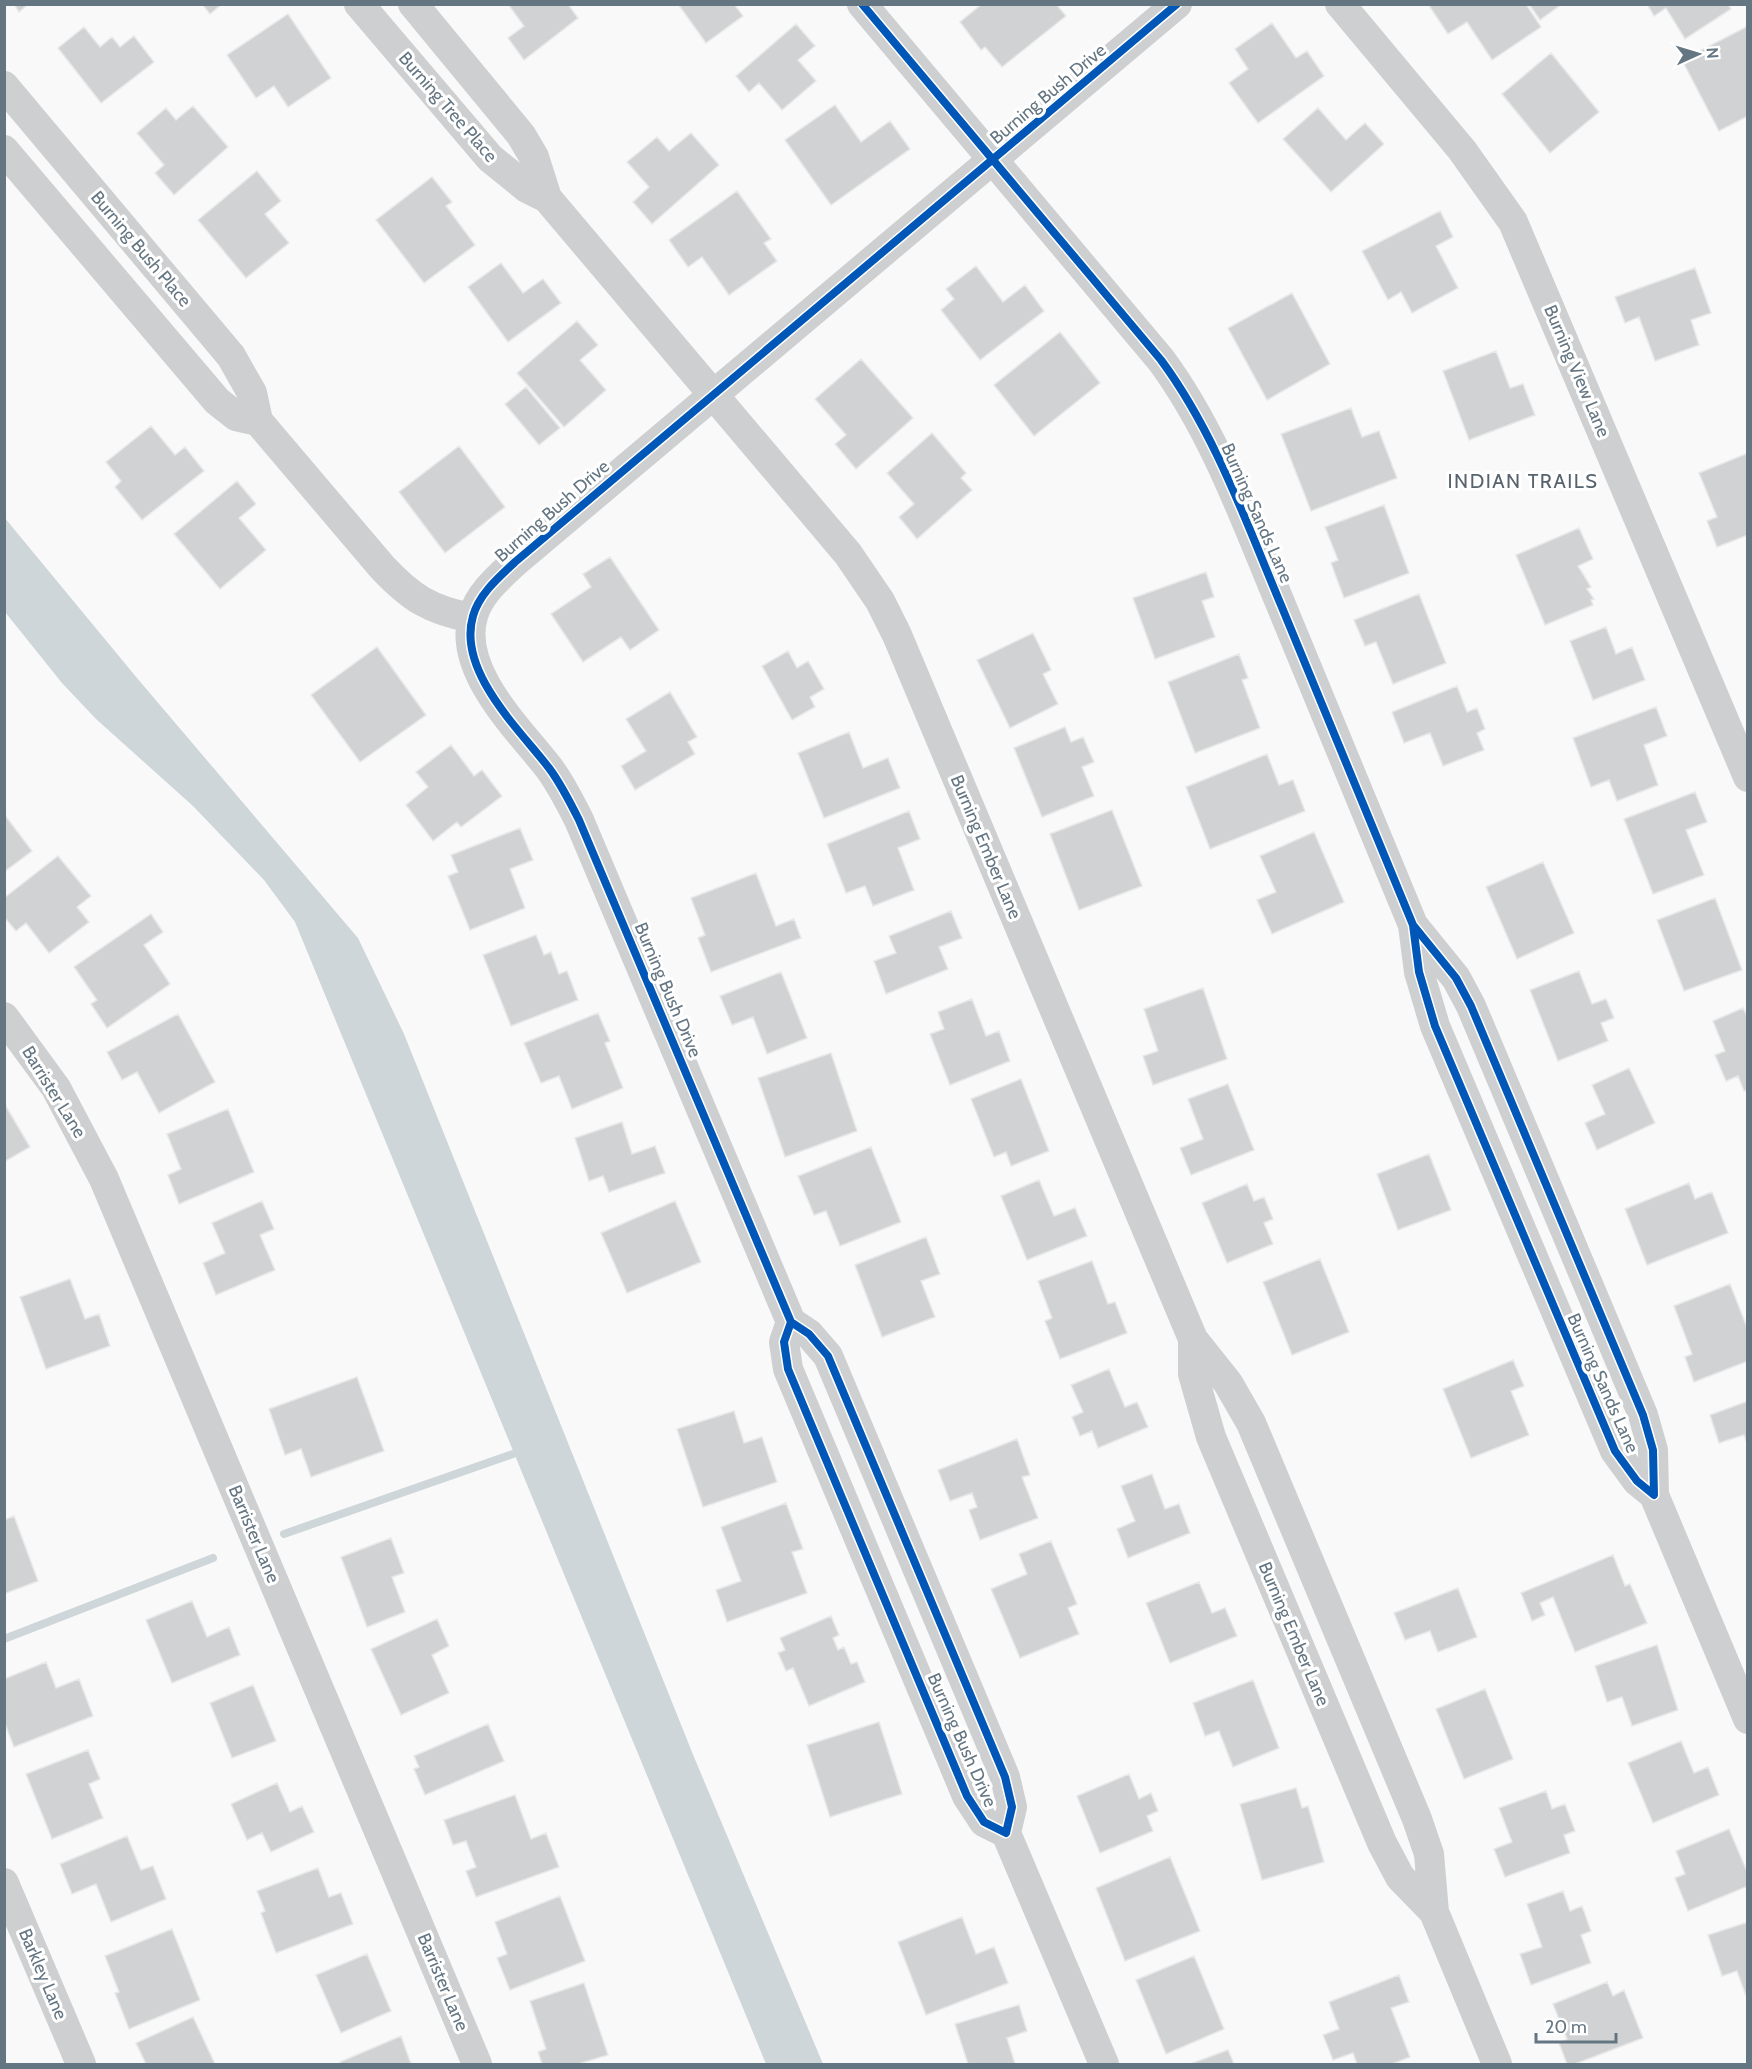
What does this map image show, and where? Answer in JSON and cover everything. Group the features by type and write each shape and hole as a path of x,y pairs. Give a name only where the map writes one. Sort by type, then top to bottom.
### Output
{"street":[{"name":"Burning Tree Place","path":"358,4 490,158 527,188 547,198"},
{"name":"Burning Tree Place","path":"413,4 521,135 534,157 547,198 713,394"},
{"name":"Burning Sands Lane","path":"862,4 1161,360 1190,404 1242,513 1413,925 1423,990 1448,1059 1615,1452 1623,1465 1654,1495"},
{"name":"Burning Bush Drive","path":"791,1322 784,1342 788,1369 949,1752 976,1813 992,1827 1006,1833 1012,1807 1005,1777 828,1356 809,1334 791,1322 579,820 551,770 495,699 479,671 471,644 472,618 489,588 515,562 1177,4"},
{"name":"Burning View Lane","path":"1340,4 1462,150 1513,222 1748,777"},
{"name":"Burning Bush Place","path":"4,86 231,356 252,393 258,421 404,590 432,608 472,618"},
{"name":"Burning Bush Place","path":"4,150 217,400 236,416 258,421"},
{"name":"Burning Ember Lane","path":"713,394 848,554 889,618 1193,1339 1228,1383 1251,1423 1427,1846 1434,1912 1497,2064"},
{"name":"Burning Sands Lane","path":"1413,925 1464,990 1485,1039 1643,1415 1653,1450 1654,1495 1748,1719"},
{"name":"Barrister Lane","path":"4,1017 56,1088 99,1169 477,2064"},
{"name":"Burning Ember Lane","path":"1193,1339 1193,1374 1211,1437 1382,1843 1400,1877 1434,1912"},
{"path":"1006,1833 1104,2064"},
{"name":"Barkley Lane","path":"4,1883 81,2064"}],"shaded area":[{"path":"4,517 137,678 358,938 404,1034 694,1757 823,2064 766,2064 295,922 264,880 193,806 96,719 62,683 5,612"}],"building":[{"path":"14,4 28,4 19,12"},
{"path":"202,4 222,4 210,14"},
{"path":"508,4 568,4 578,18 524,60 508,38 524,26"},
{"path":"678,4 734,4 743,16 706,43"},
{"path":"982,4 1056,4 1066,16 1002,67 985,47 981,50 960,22"},
{"path":"1428,4 1526,4 1541,27 1492,60 1467,22 1448,34"},
{"path":"1529,4 1562,4 1540,20"},
{"path":"1647,4 1728,4 1731,9 1685,39 1666,8 1654,16"},
{"path":"288,14 331,78 288,107 274,86 256,98 227,55"},
{"path":"1272,23 1296,58 1307,51 1324,76 1258,123 1229,83 1248,69 1235,49"},
{"path":"796,24 815,46 798,60 816,81 782,110 759,83 749,92 736,76"},
{"path":"1748,26 1748,116 1719,131 1682,60"},
{"path":"84,27 100,47 112,37 120,47 134,36 154,62 101,103 58,48"},
{"path":"1551,53 1599,112 1550,153 1502,94"},
{"path":"835,105 861,142 890,121 910,149 831,205 785,140"},
{"path":"193,106 228,147 174,195 155,173 164,165 137,133 166,108 176,120"},
{"path":"1318,108 1346,140 1365,123 1384,144 1331,192 1283,139"},
{"path":"691,133 719,165 652,224 633,202 649,187 627,162 657,137 669,151"},
{"path":"257,171 281,201 265,214 289,243 246,278 198,220"},
{"path":"432,177 452,202 446,206 475,245 424,283 376,220"},
{"path":"737,191 771,239 764,243 777,261 729,295 702,257 688,267 669,240"},
{"path":"1440,211 1453,237 1436,246 1458,288 1412,313 1401,292 1388,300 1362,251"},
{"path":"501,263 523,293 543,279 561,303 508,342 468,287"},
{"path":"976,266 1003,302 1025,285 1044,311 980,360 941,310 954,299 946,289"},
{"path":"1695,268 1711,313 1691,320 1699,345 1655,361 1639,317 1625,323 1615,297"},
{"path":"1292,293 1330,364 1267,400 1228,328"},
{"path":"577,321 598,345 580,360 606,390 564,427 517,373"},
{"path":"1060,332 1100,383 1034,436 994,385"},
{"path":"1496,351 1510,388 1523,384 1535,415 1469,440 1443,371"},
{"path":"861,359 913,418 856,469 835,444 846,435 815,399"},
{"path":"526,387 560,428 539,445 505,404"},
{"path":"1351,408 1362,437 1379,431 1397,478 1311,511 1281,434"},
{"path":"151,426 175,455 185,447 204,471 142,520 115,487 121,481 106,462"},
{"path":"932,433 966,473 961,478 972,490 917,539 899,517 914,504 887,473"},
{"path":"459,446 505,507 445,553 399,492"},
{"path":"1748,453 1748,535 1717,547 1707,521 1717,517 1699,473"},
{"path":"237,481 256,504 239,518 266,550 220,589 174,534"},
{"path":"1384,505 1409,573 1344,598 1331,563 1338,560 1325,527"},
{"path":"1579,528 1593,559 1578,566 1591,587 1587,589 1594,599 1591,600 1593,605 1545,625 1516,555"},
{"path":"610,557 659,630 630,650 621,637 583,662 551,614 591,587 583,574"},
{"path":"1206,572 1214,597 1202,601 1215,637 1155,659 1133,598"},
{"path":"1419,594 1446,663 1393,684 1376,642 1365,646 1354,620"},
{"path":"1606,627 1616,654 1632,647 1645,680 1593,700 1570,641"},
{"path":"1033,633 1051,670 1043,674 1058,704 1010,728 977,660"},
{"path":"377,647 426,715 360,762 311,695"},
{"path":"788,651 797,668 808,661 824,689 810,697 815,707 792,720 762,666"},
{"path":"1239,654 1248,678 1242,680 1260,728 1195,753 1168,682"},
{"path":"1457,686 1467,712 1477,708 1485,729 1477,733 1484,750 1443,766 1430,733 1404,743 1392,712"},
{"path":"670,692 697,737 688,742 695,754 635,790 621,766 646,751 626,719"},
{"path":"1656,707 1667,736 1644,745 1658,785 1617,801 1609,780 1591,787 1573,738"},
{"path":"1065,727 1071,742 1083,737 1094,762 1082,767 1094,796 1042,817 1014,748"},
{"path":"849,732 863,768 888,758 900,788 824,818 798,753"},
{"path":"451,745 474,776 482,770 502,796 461,827 457,822 433,841 406,805 428,787 416,772"},
{"path":"1267,754 1279,785 1293,780 1305,811 1210,849 1186,787"},
{"path":"1695,792 1707,822 1686,830 1704,875 1653,894 1624,819"},
{"path":"1112,810 1142,886 1079,910 1050,834"},
{"path":"909,811 920,839 898,848 914,890 873,906 865,886 846,893 827,844"},
{"path":"4,814 32,851 4,872"},
{"path":"520,828 533,860 510,869 525,908 470,930 448,876 458,872 451,855"},
{"path":"1314,832 1344,902 1272,934 1257,900 1276,892 1260,856"},
{"path":"58,856 91,896 77,907 89,922 49,953 26,923 16,931 4,917 4,898"},
{"path":"1543,862 1574,933 1517,959 1486,887"},
{"path":"756,873 776,926 794,919 801,938 711,972 698,938 705,935 691,898"},
{"path":"1715,898 1742,970 1684,991 1657,920"},
{"path":"951,911 962,938 939,947 948,969 886,994 874,961 896,953 889,936"},
{"path":"151,914 163,932 144,945 170,984 107,1028 91,1004 97,1000 74,967"},
{"path":"536,935 544,955 551,952 559,974 567,971 578,1000 511,1026 483,955"},
{"path":"1579,971 1592,1004 1606,999 1614,1018 1601,1023 1608,1041 1558,1061 1530,990"},
{"path":"781,972 807,1038 767,1054 753,1017 732,1025 720,996"},
{"path":"1203,988 1227,1059 1153,1085 1143,1056 1158,1051 1144,1009"},
{"path":"972,999 986,1036 999,1031 1010,1061 950,1085 930,1034 944,1029 938,1012"},
{"path":"1743,1008 1748,1018 1748,1090 1744,1091 1738,1076 1726,1081 1715,1055 1725,1051 1713,1021"},
{"path":"598,1013 610,1041 605,1043 623,1088 572,1109 559,1076 541,1083 524,1043"},
{"path":"178,1014 215,1082 159,1113 137,1072 122,1080 107,1052"},
{"path":"831,1053 857,1131 785,1157 758,1078"},
{"path":"1629,1068 1655,1123 1597,1150 1585,1123 1605,1114 1592,1085"},
{"path":"1021,1079 1049,1151 1011,1166 1006,1152 994,1157 971,1099"},
{"path":"1228,1084 1254,1150 1191,1175 1180,1148 1203,1139 1188,1099"},
{"path":"4,1103 30,1147 4,1162"},
{"path":"228,1109 254,1172 179,1204 168,1175 181,1169 167,1134"},
{"path":"622,1122 632,1154 655,1146 665,1173 609,1192 603,1176 589,1181 575,1138"},
{"path":"871,1147 901,1222 840,1246 826,1211 814,1215 798,1176"},
{"path":"1429,1154 1451,1210 1398,1230 1377,1174"},
{"path":"1039,1180 1054,1216 1075,1208 1087,1236 1027,1260 1001,1196"},
{"path":"1689,1183 1695,1199 1712,1192 1728,1233 1647,1265 1625,1209"},
{"path":"1247,1184 1254,1201 1264,1197 1273,1219 1264,1223 1273,1244 1227,1263 1202,1203"},
{"path":"262,1201 274,1229 260,1235 275,1270 216,1295 203,1263 225,1253 212,1223"},
{"path":"675,1201 701,1262 627,1293 601,1233"},
{"path":"926,1237 940,1274 921,1281 935,1317 882,1337 855,1265"},
{"path":"1320,1259 1349,1332 1292,1355 1263,1282"},
{"path":"1092,1261 1108,1304 1115,1302 1127,1333 1060,1359 1045,1321 1052,1318 1038,1281"},
{"path":"70,1279 85,1319 99,1314 110,1346 46,1369 20,1297"},
{"path":"1730,1284 1748,1330 1748,1361 1694,1382 1685,1357 1692,1354 1674,1306"},
{"path":"1513,1360 1524,1386 1511,1391 1529,1435 1471,1458 1443,1389"},
{"path":"1109,1369 1125,1407 1137,1402 1148,1427 1098,1448 1092,1431 1080,1436 1072,1417 1083,1412 1071,1385"},
{"path":"357,1377 384,1451 311,1477 301,1449 285,1455 269,1409"},
{"path":"1748,1401 1748,1446 1744,1435 1719,1443 1710,1415"},
{"path":"734,1411 744,1443 762,1437 777,1482 703,1507 677,1429"},
{"path":"1017,1439 1030,1475 1022,1477 1038,1518 980,1540 969,1510 977,1507 972,1493 950,1501 938,1470"},
{"path":"1152,1474 1165,1509 1179,1504 1190,1533 1128,1558 1117,1529 1135,1521 1121,1486"},
{"path":"786,1503 803,1549 792,1552 807,1593 727,1622 716,1590 741,1581 721,1527"},
{"path":"14,1516 38,1581 4,1594 4,1520"},
{"path":"391,1538 404,1573 392,1577 405,1612 367,1627 341,1557"},
{"path":"1051,1541 1077,1604 1068,1608 1079,1634 1020,1658 991,1589 1027,1574 1019,1554"},
{"path":"1613,1555 1625,1586 1630,1584 1647,1623 1575,1652 1553,1597 1540,1603 1545,1615 1532,1621 1521,1593"},
{"path":"1199,1582 1212,1613 1225,1608 1237,1636 1170,1663 1146,1603"},
{"path":"1458,1588 1477,1637 1438,1652 1430,1631 1405,1640 1394,1613"},
{"path":"192,1601 207,1637 229,1627 240,1655 172,1683 146,1620"},
{"path":"831,1616 839,1635 833,1638 838,1650 844,1647 851,1664 857,1662 865,1682 809,1706 793,1668 786,1671 778,1653 785,1650 780,1638"},
{"path":"437,1619 449,1646 432,1655 449,1693 401,1715 371,1649"},
{"path":"1657,1645 1678,1710 1632,1726 1622,1697 1607,1702 1595,1666"},
{"path":"46,1662 56,1688 79,1679 93,1716 14,1747 4,1721 4,1679"},
{"path":"1253,1680 1279,1748 1233,1767 1219,1731 1205,1736 1193,1703"},
{"path":"253,1685 276,1741 232,1758 210,1703"},
{"path":"1485,1689 1513,1759 1464,1779 1436,1709"},
{"path":"879,1722 902,1794 830,1817 807,1745"},
{"path":"488,1724 504,1761 425,1795 414,1769 419,1767 414,1756"},
{"path":"1681,1741 1694,1773 1708,1767 1719,1795 1653,1823 1628,1763"},
{"path":"88,1750 100,1779 89,1784 103,1818 52,1839 26,1774"},
{"path":"1129,1774 1139,1799 1151,1793 1158,1811 1147,1816 1153,1831 1100,1853 1077,1796"},
{"path":"277,1783 290,1812 302,1806 314,1832 271,1852 262,1833 247,1840 231,1804"},
{"path":"1296,1788 1302,1808 1308,1806 1324,1862 1262,1880 1240,1804"},
{"path":"1546,1791 1552,1809 1565,1804 1575,1831 1564,1835 1570,1853 1505,1877 1494,1849 1512,1842 1499,1808"},
{"path":"515,1795 531,1839 546,1833 559,1867 476,1897 466,1871 476,1867 466,1841 453,1845 444,1820"},
{"path":"1729,1829 1748,1874 1748,1886 1688,1911 1675,1878 1685,1874 1676,1851"},
{"path":"127,1836 141,1870 153,1866 166,1899 111,1922 96,1884 72,1894 60,1864"},
{"path":"1170,1857 1200,1931 1125,1961 1096,1888"},
{"path":"318,1868 329,1897 341,1893 353,1924 276,1953 261,1913 265,1911 257,1891"},
{"path":"1563,1891 1570,1911 1582,1906 1591,1931 1581,1935 1591,1963 1531,1985 1520,1954 1542,1947 1527,1904"},
{"path":"560,1896 585,1961 510,1990 497,1958 507,1954 495,1922"},
{"path":"962,1917 976,1954 994,1947 1008,1983 926,2015 898,1942"},
{"path":"1748,1922 1748,1996 1746,1996 1737,1971 1722,1976 1708,1935"},
{"path":"172,1929 200,2000 129,2029 115,1993 119,1992 105,1956"},
{"path":"367,1954 391,2011 341,2033 316,1975"},
{"path":"1194,1956 1224,2029 1166,2054 1136,1980"},
{"path":"1399,1975 1409,2002 1391,2008 1410,2057 1392,2064 1357,2064 1353,2053 1333,2060 1323,2035 1339,2029 1329,2002"},
{"path":"1607,1982 1613,1996 1624,1990 1643,2038 1575,2064 1567,2064 1559,2043 1567,2039 1553,2004"},
{"path":"584,1983 608,2055 578,2064 542,2064 538,2052 546,2049 530,2001"},
{"path":"1019,2005 1027,2031 1007,2038 1015,2064 968,2064 955,2024"},
{"path":"193,2017 215,2064 146,2064 136,2043"},
{"path":"401,2036 411,2064 341,2064 340,2062"},
{"path":"1228,2050 1234,2064 1190,2064"}],"waterway":[{"path":"284,1534 513,1454"},
{"path":"4,1639 213,1558"}],"cycle path":[{"path":"862,4 1161,360 1198,417 1242,510 1413,925 1419,972 1435,1026 1615,1451 1637,1481 1654,1495 1653,1450 1643,1415 1471,1006 1456,978 1413,925"},
{"path":"791,1322 784,1342 788,1369 967,1796 984,1822 1006,1833 1012,1807 1005,1777 828,1356 809,1334 791,1322 579,820 553,774 508,717 482,678 470,637 473,616 480,600 490,586 515,562 1177,4"}],"district":[{"name":"INDIAN TRAILS","path":"1523,481"}]}
